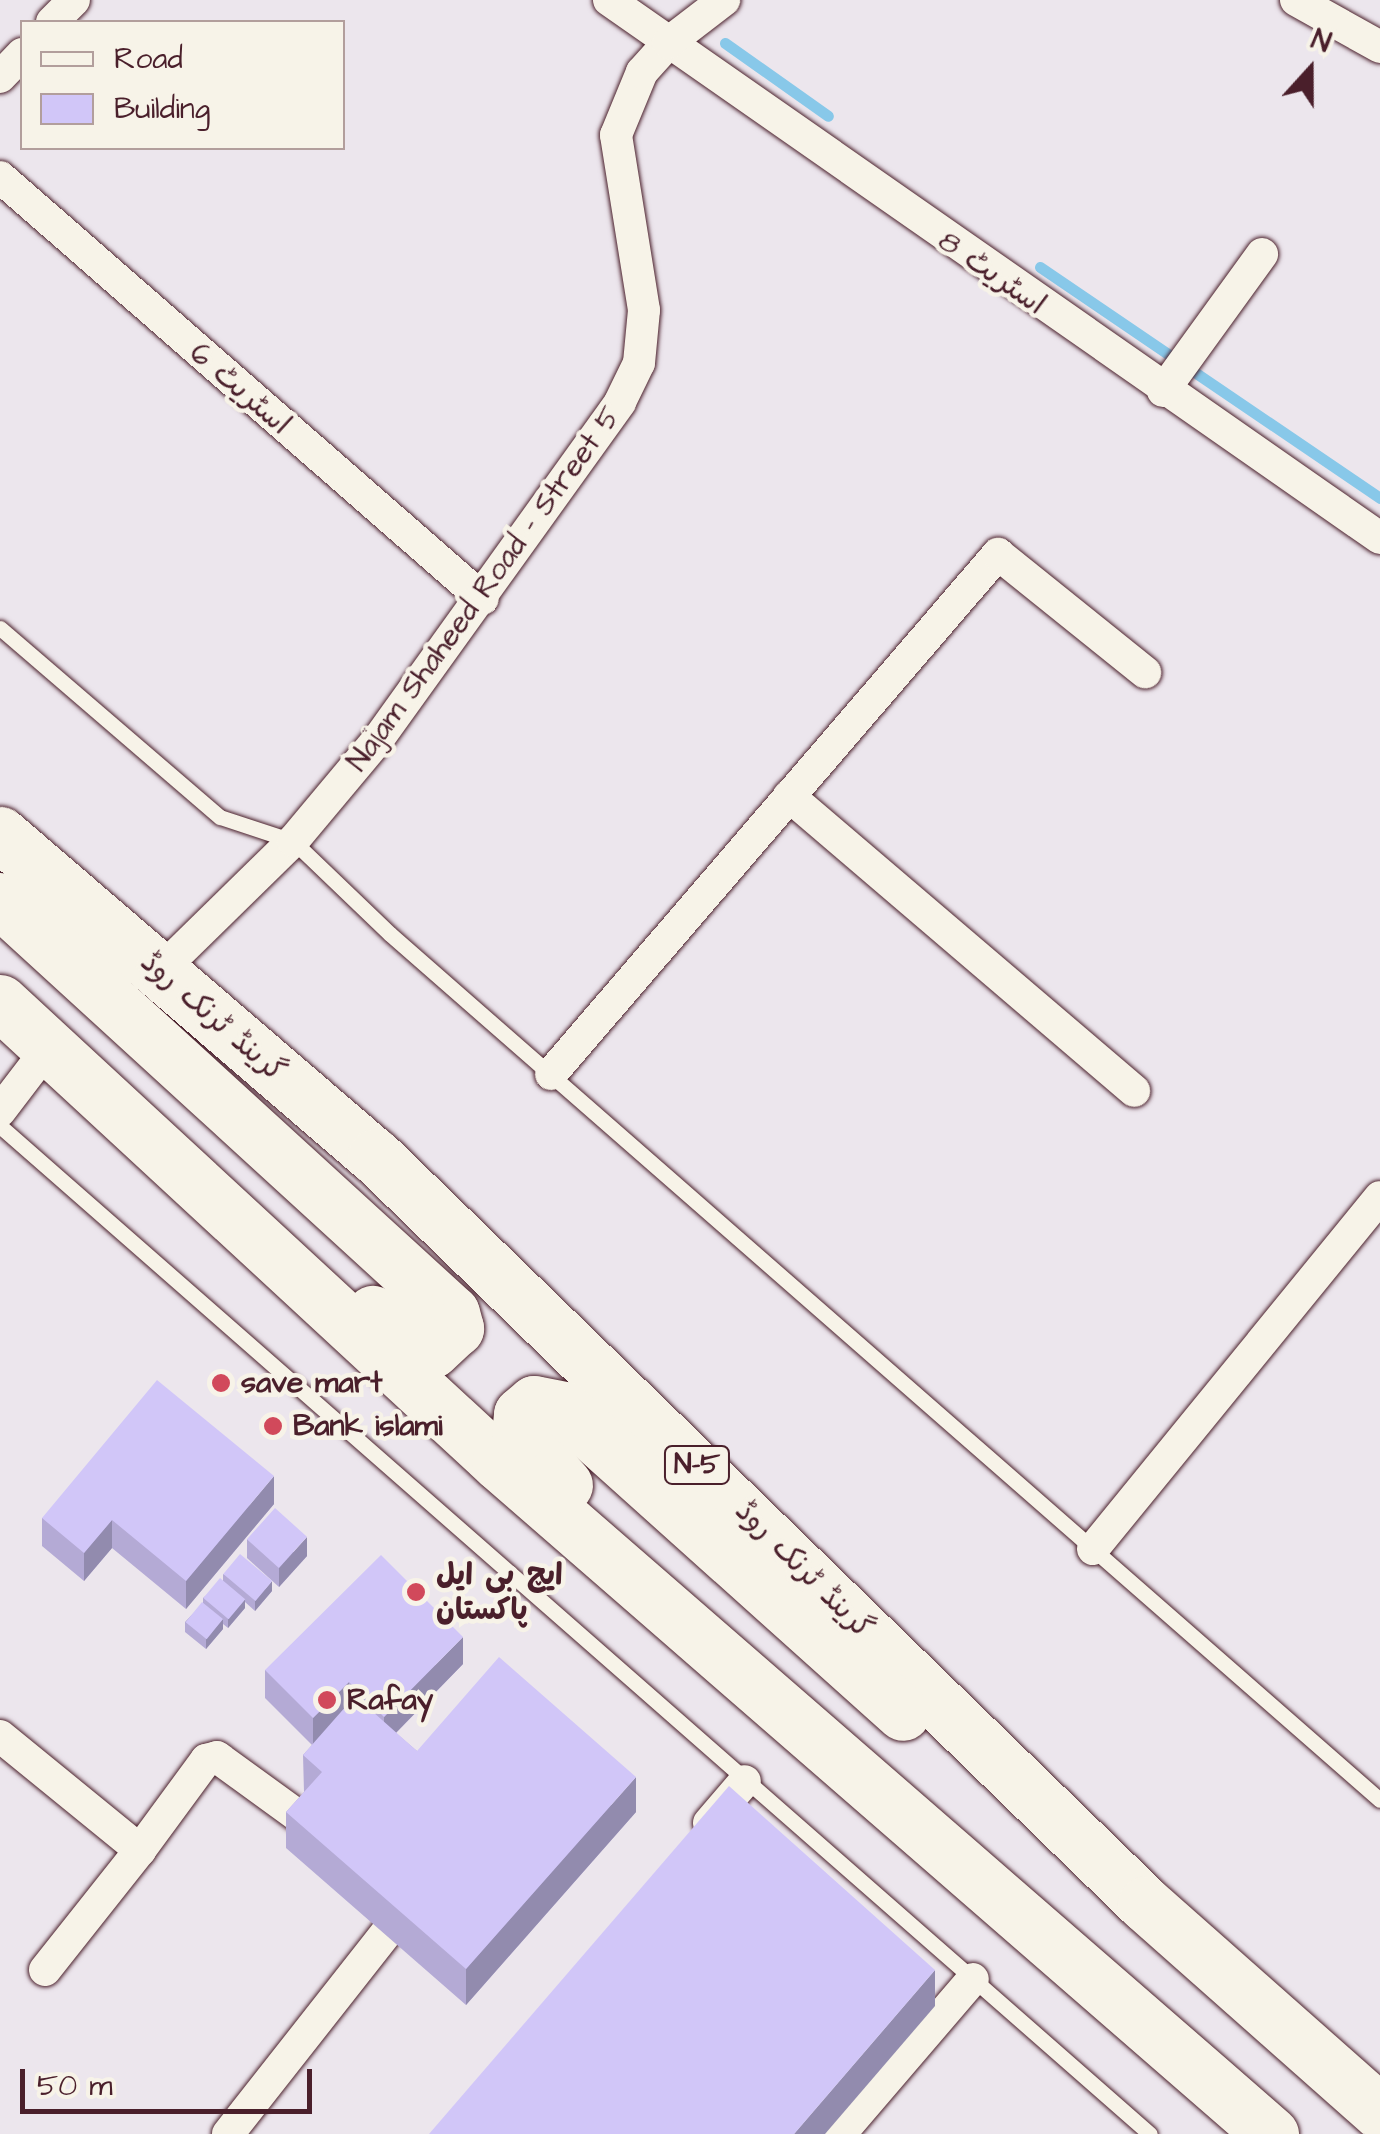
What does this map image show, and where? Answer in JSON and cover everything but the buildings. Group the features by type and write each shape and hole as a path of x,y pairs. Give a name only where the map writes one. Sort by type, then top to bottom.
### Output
{"highway":[{"name":"گرینڈ ٹرنک روڈ","path":"0,834 375,1156 1144,1904 1380,2112"},
{"path":"0,900 452,1313 456,1328 439,1348 425,1348 260,1237"},
{"path":"0,1002 260,1237 499,1463 1270,2134"},
{"path":"891,1806 522,1443 519,1424 526,1407 546,1402 564,1409 875,1691 1144,1904"}],"street":[{"path":"54,20 74,0"},
{"name":"اسٹریٹ 8","path":"609,0 1168,385 1380,538"},
{"path":"1296,0 1380,47"},
{"name":"Najam Shaheed Road - Street 5","path":"159,972 294,841 482,599 620,402 639,363 641,276 616,135 642,72 668,43 716,2"},
{"path":"0,77 20,56"},
{"name":"اسٹریٹ 6","path":"0,177 482,599"},
{"path":"1168,385 1262,254"},
{"path":"550,1074 998,554 1145,672"},
{"path":"789,796 1134,1090"},
{"path":"0,1111 49,1047"},
{"path":"1093,1549 1380,1198"},
{"path":"0,1736 140,1850"},
{"path":"45,1970 206,1760 217,1757 230,1760 391,1889 397,1919 228,2134"},
{"path":"681,1854 745,1781"},
{"path":"840,2134 973,1979"}],"lane":[{"path":"0,628 220,816 294,841 550,1074 1380,1800"},
{"path":"0,1126 1150,2134"}],"waterway":[{"path":"725,43 828,116"},
{"path":"1040,267 1380,498"}],"place":[{"name":"save mart","path":"221,1383"},
{"name":"Bank islami","path":"273,1426"},
{"name":"ایچ بی ایل پاکستان","path":"416,1592"},
{"name":"Rafay","path":"327,1700"}]}
